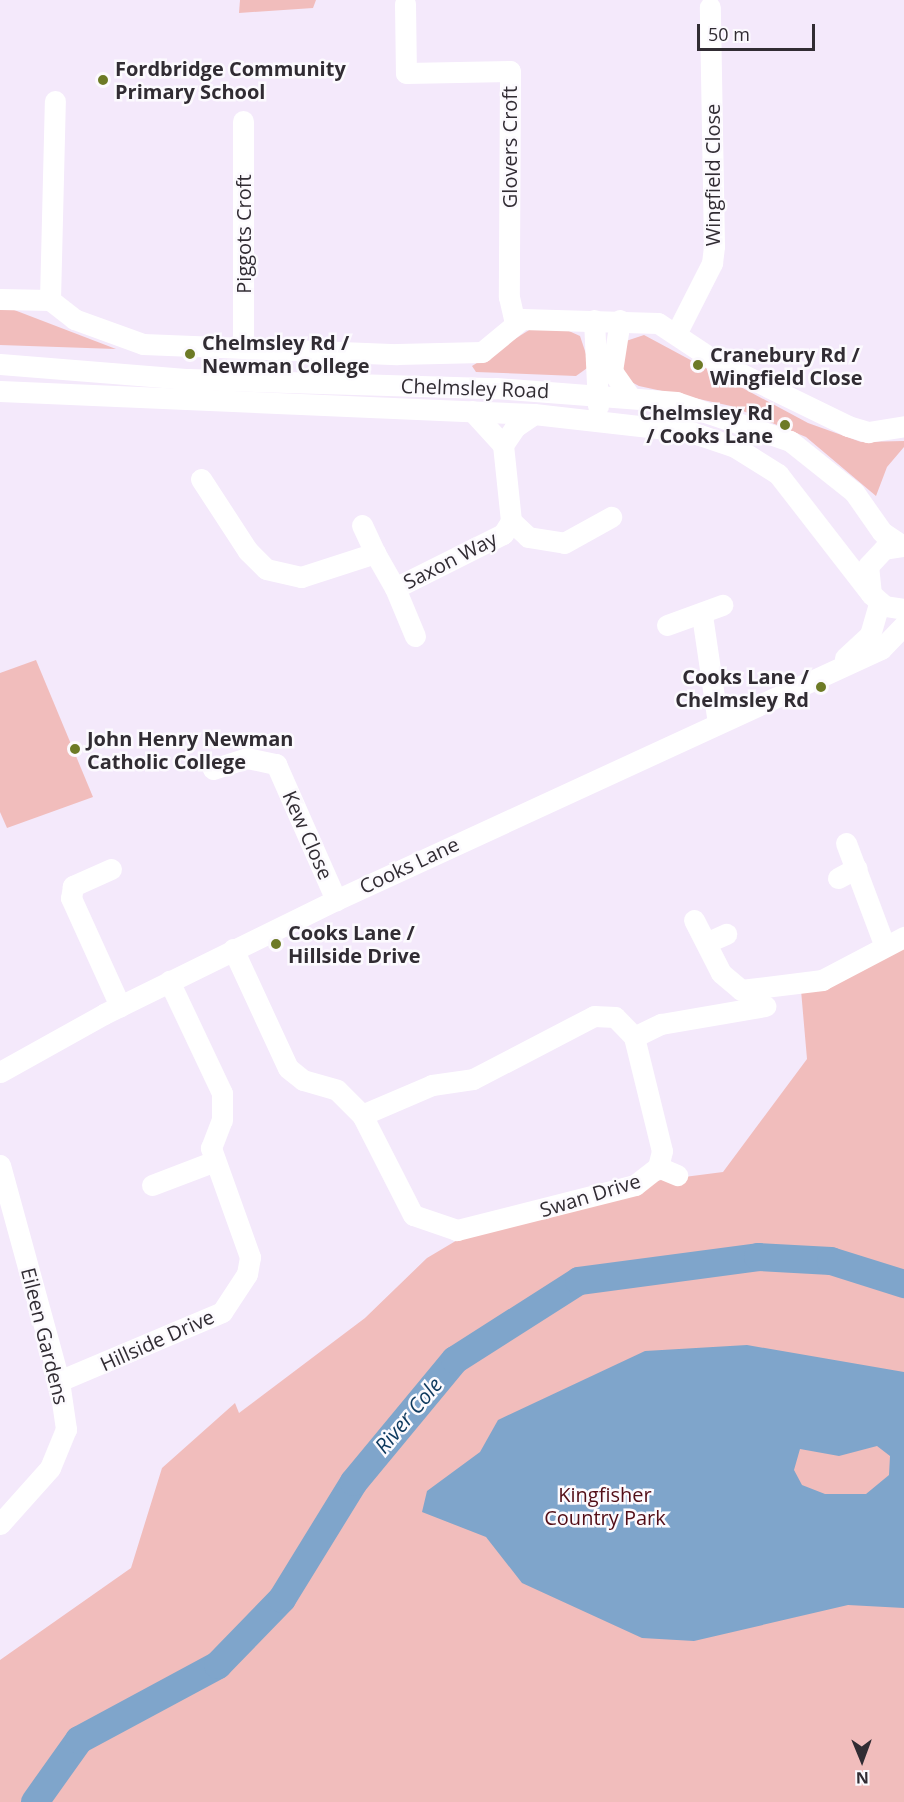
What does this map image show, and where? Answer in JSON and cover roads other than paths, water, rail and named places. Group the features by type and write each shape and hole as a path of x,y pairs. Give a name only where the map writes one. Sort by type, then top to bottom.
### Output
{"street":[{"name":"Glovers Croft","path":"405,4 406,73 510,71 509,297 514,322"},
{"name":"Wingfield Close","path":"676,334 712,263 714,246 710,7"},
{"path":"50,300 55,101"},
{"name":"Piggots Croft","path":"243,121 243,347"},
{"path":"0,299 50,300 74,319 143,344 466,355 492,346 514,322 620,320 658,322 717,362 848,426 868,432 904,426"},
{"path":"594,320 596,394 602,412 664,421 673,429"},
{"path":"620,320 612,371 629,395"},
{"name":"Chelmsley Road","path":"0,364 189,379 629,395 724,414 790,441 828,467 854,492 882,532 902,546"},
{"name":"Chelmsley Road","path":"0,391 534,414 673,429 735,447 778,474 875,598"},
{"path":"472,411 503,445 515,426 534,414"},
{"name":"Saxon Way","path":"362,525 395,588 503,534 511,521 503,445"},
{"path":"201,479 248,551 266,569 301,577 375,553"},
{"name":"Saxon Way","path":"511,521 528,537 564,543 611,517"},
{"name":"Cooks Lane","path":"826,673 870,635 875,598 868,566 880,551 902,546"},
{"path":"395,588 415,636"},
{"path":"875,598 904,609"},
{"path":"667,625 702,615 722,605"},
{"path":"702,615 718,723"},
{"name":"Cooks Lane","path":"0,1072 120,1006 233,949 881,649 904,625"},
{"name":"Kew Close","path":"213,769 247,758 276,764 336,900"},
{"path":"846,843 884,944"},
{"path":"838,878 857,868"},
{"path":"111,869 73,886 71,898 120,1006"},
{"path":"694,920 717,938 733,987 764,991 780,983 822,980 884,944 904,938"},
{"name":"Swan Drive","path":"233,949 288,1068 303,1080 338,1090 362,1115 412,1215 457,1230 634,1185 667,1171 662,1136 634,1037"},
{"name":"Hillside Drive","path":"59,1381 222,1312 236,1297 250,1257 211,1148 222,1120 222,1093 169,981"},
{"path":"362,1115 432,1086 484,1074 594,1016 615,1017 634,1037 661,1024 765,1006"},
{"path":"152,1185 214,1161"},
{"name":"Eileen Gardens","path":"0,1165 59,1381 66,1429 60,1450 0,1523"}],"water":[{"path":"747,1345 904,1372 904,1608 848,1605 694,1641 642,1638 522,1583 486,1537 422,1512 427,1491 480,1452 498,1420 645,1351","holes":["877,1446 890,1456 889,1475 866,1494 825,1494 802,1485 794,1470 800,1449 839,1456"]}],"waterway":[{"name":"River Cole","path":"35,1802 79,1740 218,1665 282,1599 354,1482 455,1360 579,1281 758,1257 831,1261 904,1284"}],"place":[{"name":"Fordbridge Community Primary School","path":"103,80"},
{"name":"Chelmsley Rd / Newman College","path":"190,354"},
{"name":"Cranebury Rd / Wingfield Close","path":"698,365"},
{"name":"Chelmsley Rd / Cooks Lane","path":"785,425"},
{"name":"Cooks Lane / Chelmsley Rd","path":"821,687"},
{"name":"John Henry Newman Catholic College","path":"75,749"},
{"name":"Cooks Lane / Hillside Drive","path":"276,944"}],"park label":[{"name":"Kingfisher Country Park","path":"605,1506"}]}
